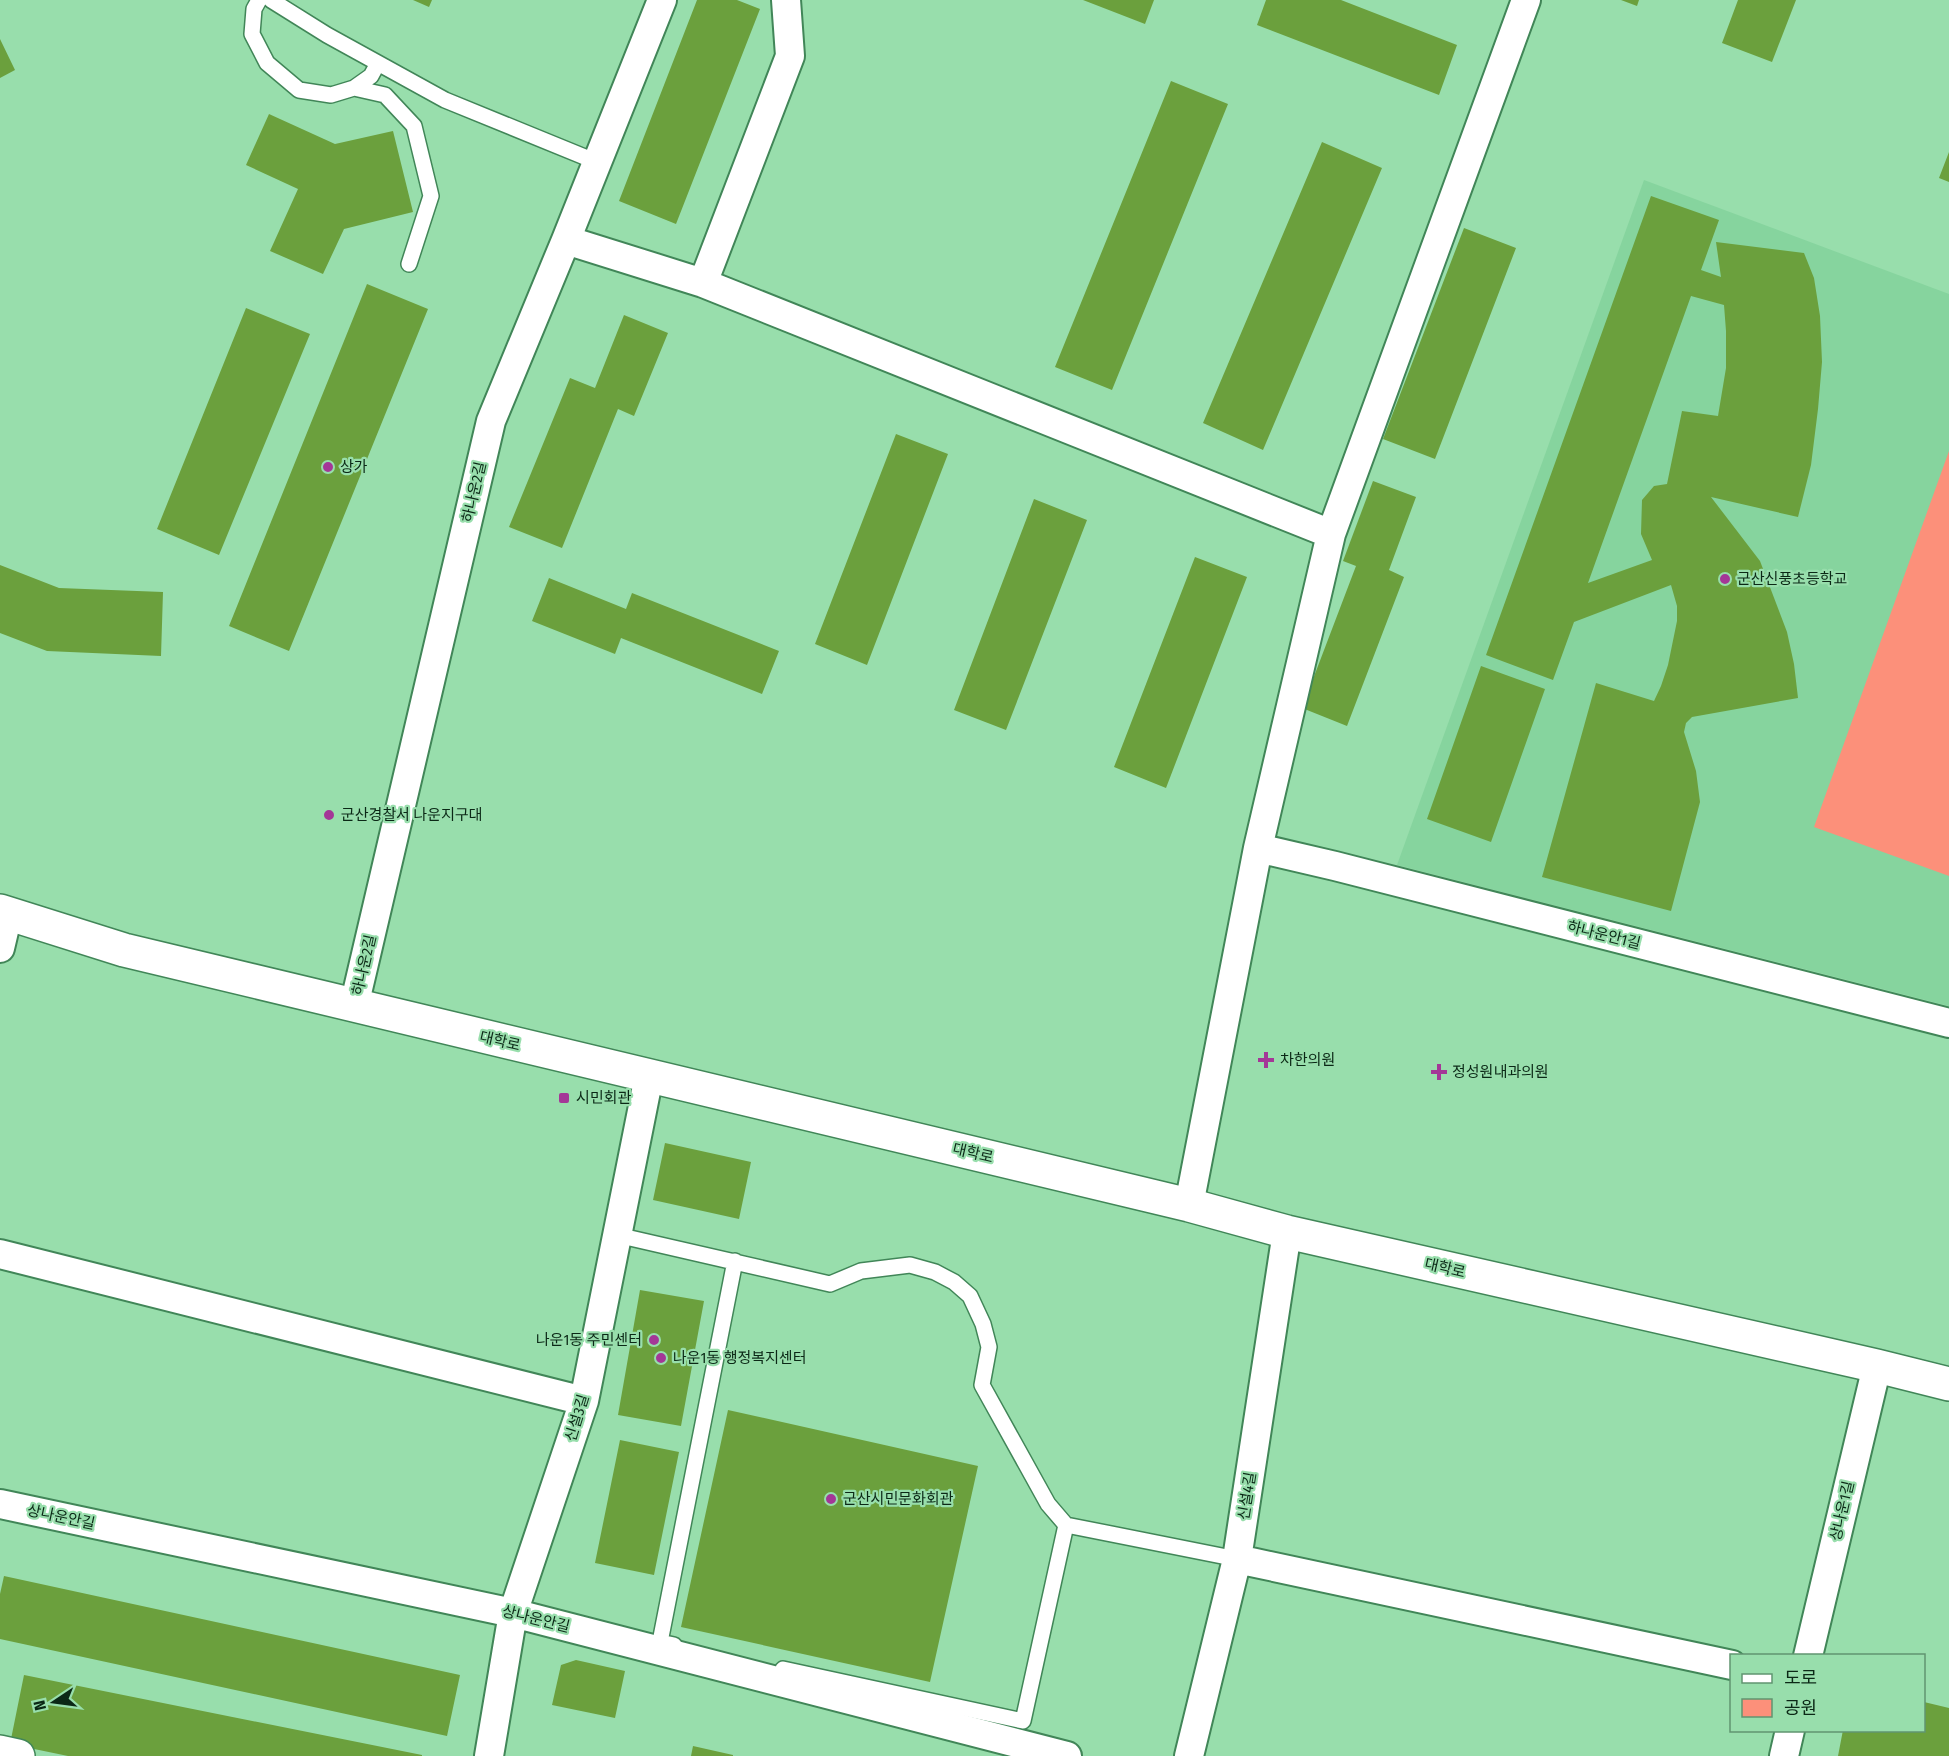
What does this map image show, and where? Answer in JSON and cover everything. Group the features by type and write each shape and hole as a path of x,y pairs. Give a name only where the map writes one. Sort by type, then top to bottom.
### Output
{"street":[{"name":"하나운2길","path":"354,1006 491,421 662,0"},
{"path":"703,283 790,56 786,0"},
{"path":"1189,1205 1258,848 1331,534 1526,0"},
{"path":"566,240 703,283 1331,534"},
{"name":"하나운안1길","path":"1258,848 1949,1023"},
{"path":"0,948 4,912"},
{"name":"대학로","path":"4,912 124,950 354,1006 1189,1205 1287,1232 1949,1384"},
{"name":"신설3길","path":"489,1756 513,1612 584,1401 649,1076"},
{"name":"신설4길","path":"1189,1756 1237,1559 1287,1232"},
{"path":"0,1254 584,1401"},
{"name":"상나운1길","path":"1808,1654 1877,1366"},
{"name":"상나운안길","path":"0,1504 513,1612 1066,1756"},
{"path":"1237,1559 1730,1665"},
{"path":"1784,1756 1790,1732"},
{"path":"0,1752 18,1756"}],"lane":[{"path":"260,0 254,9 252,34 267,63 298,90 331,95 354,88 371,76 378,63"},
{"path":"271,0 445,100 597,162"},
{"path":"354,88 385,95 414,126 431,196 409,264"},
{"path":"617,1235 830,1284 861,1271 910,1265 935,1272 954,1282 970,1296 983,1324 989,1347 982,1385 1048,1504 1066,1525 1237,1559"},
{"path":"735,1261 660,1642 1023,1721 1066,1525"}],"shaded area":[{"name":"군산신풍초등학교","path":"1644,180 1949,294 1949,1006 1397,865"}],"green space":[{"path":"1949,451 1949,876 1814,827"}],"building":[{"path":"413,0 432,0 429,7"},
{"path":"697,0 737,0 760,9 676,224 619,201"},
{"path":"1083,0 1154,0 1145,24"},
{"path":"1266,0 1341,0 1457,45 1439,95 1257,25"},
{"path":"1621,0 1639,0 1637,6"},
{"path":"1738,0 1796,0 1772,62 1722,43"},
{"path":"0,39 15,70 0,78"},
{"path":"1171,81 1228,104 1112,390 1055,367"},
{"path":"269,114 335,144 393,131 413,212 344,229 323,274 270,251 298,189 246,165"},
{"path":"1322,142 1382,168 1263,450 1203,423"},
{"path":"1949,152 1949,182 1939,178"},
{"path":"1651,196 1719,220 1701,270 1721,277 1716,242 1804,253 1814,278 1820,316 1822,362 1811,465 1798,517 1711,497 1760,561 1787,632 1798,698 1692,717 1686,723 1684,732 1696,771 1700,802 1671,911 1542,877 1596,683 1654,701 1661,686 1677,621 1677,606 1671,585 1574,622 1553,680 1486,655","holes":["1691,296 1724,305 1726,368 1718,416 1682,411 1667,484 1654,486 1642,500 1641,534 1652,560 1588,583"]},
{"path":"1464,228 1516,248 1435,459 1383,439"},
{"name":"상가","path":"367,284 428,309 289,651 229,626"},
{"path":"246,308 310,334 219,555 157,529"},
{"path":"624,315 668,333 634,416 618,409 562,548 509,527 570,378 595,388"},
{"path":"896,434 948,454 867,665 815,644"},
{"path":"1373,481 1416,497 1389,570 1404,577 1347,726 1302,708 1356,566 1343,561"},
{"path":"1034,499 1087,520 1006,730 954,710"},
{"path":"1195,557 1247,577 1166,788 1114,767"},
{"path":"0,565 59,588 163,592 161,656 47,651 0,633"},
{"path":"549,578 626,609 632,593 779,651 762,694 621,638 615,654 532,621"},
{"path":"1481,666 1545,689 1491,842 1427,819"},
{"path":"665,1143 751,1162 739,1219 653,1200"},
{"name":"나운1동 행정복지센터","path":"640,1290 704,1301 681,1426 618,1415"},
{"name":"군산시민문화회관","path":"728,1410 978,1466 930,1682 681,1627"},
{"path":"620,1440 679,1452 654,1575 595,1563"},
{"path":"4,1576 460,1675 447,1736 0,1639 0,1594"},
{"path":"576,1660 625,1671 615,1718 552,1705 561,1665"},
{"path":"24,1675 422,1756 68,1756 10,1744"},
{"path":"1925,1702 1949,1708 1949,1756 1838,1756 1843,1732 1925,1732"},
{"path":"693,1746 733,1755 733,1756 691,1756"}],"place":[{"name":"상가","path":"328,467"},
{"name":"군산신풍초등학교","path":"1725,579"},
{"name":"군산경찰서 나운지구대","path":"329,815"},
{"name":"차한의원","path":"1266,1060"},
{"name":"정성원내과의원","path":"1439,1072"},
{"name":"시민회관","path":"564,1098"},
{"name":"나운1동 주민센터","path":"654,1340"},
{"name":"나운1동 행정복지센터","path":"661,1358"},
{"name":"군산시민문화회관","path":"831,1499"}]}
